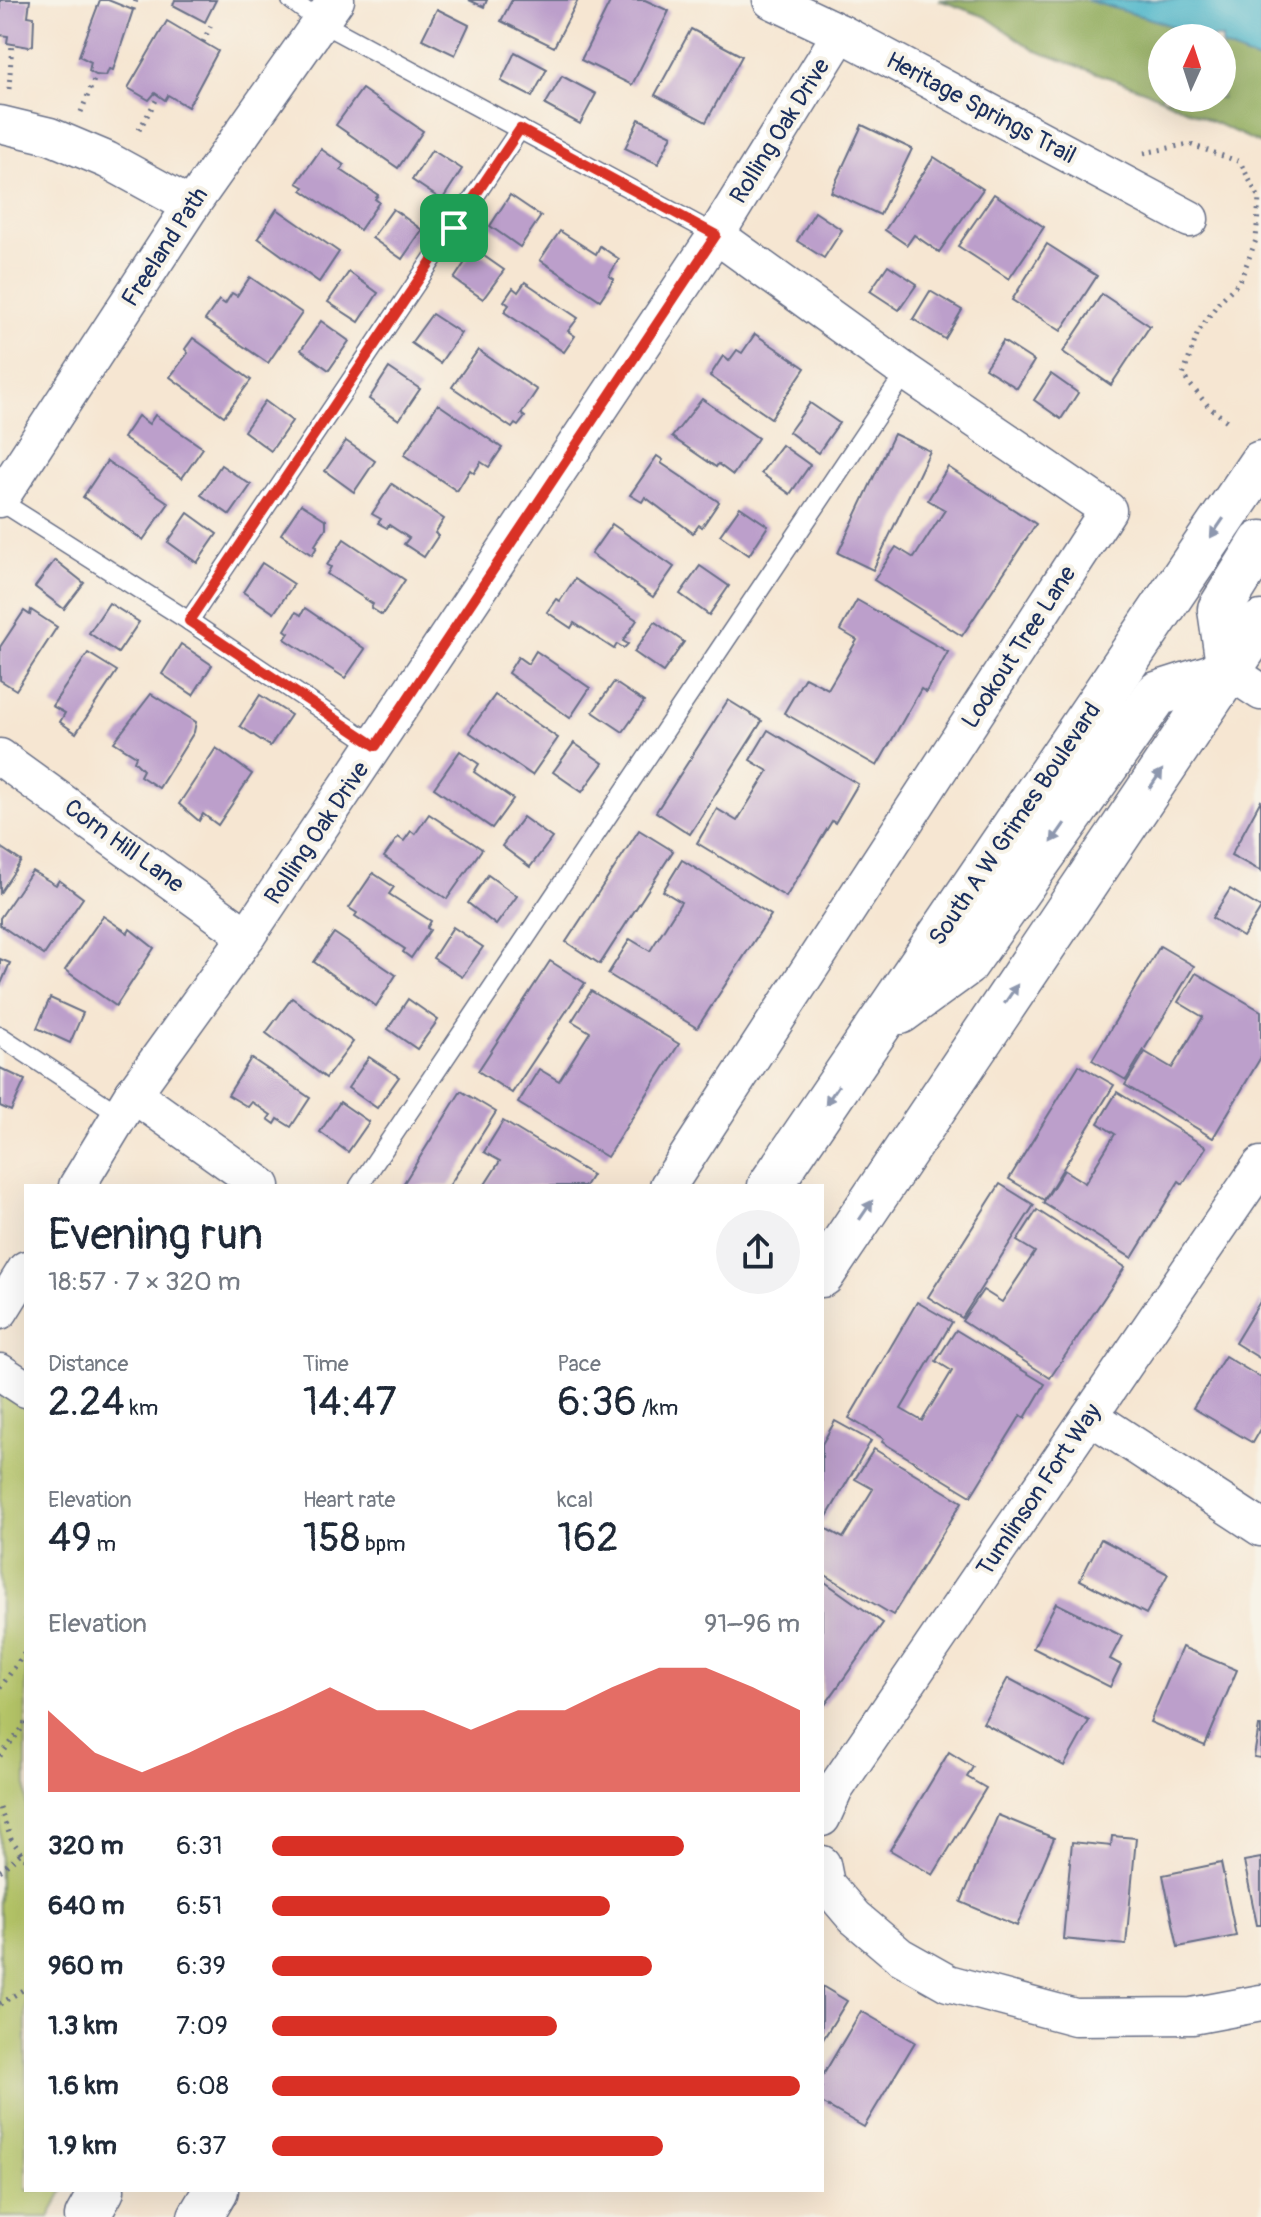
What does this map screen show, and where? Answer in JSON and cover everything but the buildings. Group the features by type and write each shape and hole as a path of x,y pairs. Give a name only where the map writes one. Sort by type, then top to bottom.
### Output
{"main road":[{"name":"South A W Grimes Boulevard","path":"771,1184 1261,463"},
{"path":"1245,681 1220,609 1261,543"},
{"path":"824,1272 1245,681 1261,623"},
{"path":"875,1030 966,964 1157,694 1245,681"},
{"path":"87,2217 101,2192"},
{"path":"200,2217 215,2192"}],"street":[{"name":"Heritage Springs Trail","path":"771,0 841,33 1190,219"},
{"name":"Freeland Path","path":"0,500 191,206 328,11"},
{"name":"Rolling Oak Drive","path":"78,1184 126,1104 247,936 376,746 716,235 841,33"},
{"path":"4,107 50,136 107,160 191,206"},
{"name":"Lookout Tree Lane","path":"669,1184 1108,510 906,372 716,235"},
{"name":"Corn Hill Lane","path":"0,757 247,936"},
{"path":"126,1104 259,1184"},
{"name":"Tumlinson Fort Way","path":"824,1814 835,1789 1261,1165"},
{"path":"24,1272 0,1311 24,1326"},
{"path":"0,1372 24,1388"},
{"path":"1090,1416 1261,1528"},
{"path":"824,1874 826,1884 854,1917 900,1956 948,1983 1075,2017 1192,2016 1261,2003"}],"lane":[{"path":"291,0 328,11 520,129 716,235"},
{"path":"189,621 520,129"},
{"path":"360,1184 906,372"},
{"path":"0,500 376,746"},
{"path":"0,1036 126,1104"}],"path":[{"path":"133,10 136,0"},
{"path":"203,42 211,25"},
{"path":"4,107 12,43"},
{"path":"79,116 96,75"},
{"path":"139,130 159,95"},
{"path":"0,1688 24,1655"},
{"path":"0,1756 24,1726"},
{"path":"0,1808 11,1839 24,1857"},
{"path":"0,1871 21,1853"},
{"path":"0,2004 24,1989"}],"green space":[{"path":"939,0 1086,0 1166,24 1148,24 1148,92 1034,50 986,17"},
{"path":"1236,52 1261,62 1261,144 1192,112 1236,112"},
{"path":"0,1381 24,1398 24,2192 63,2192 49,2217 0,2217"}],"water":[{"path":"1086,0 1261,0 1261,62 1236,52 1236,24 1166,24"}],"route":[{"path":"520,129 716,235 376,746 189,621 454,228 520,129"}]}
